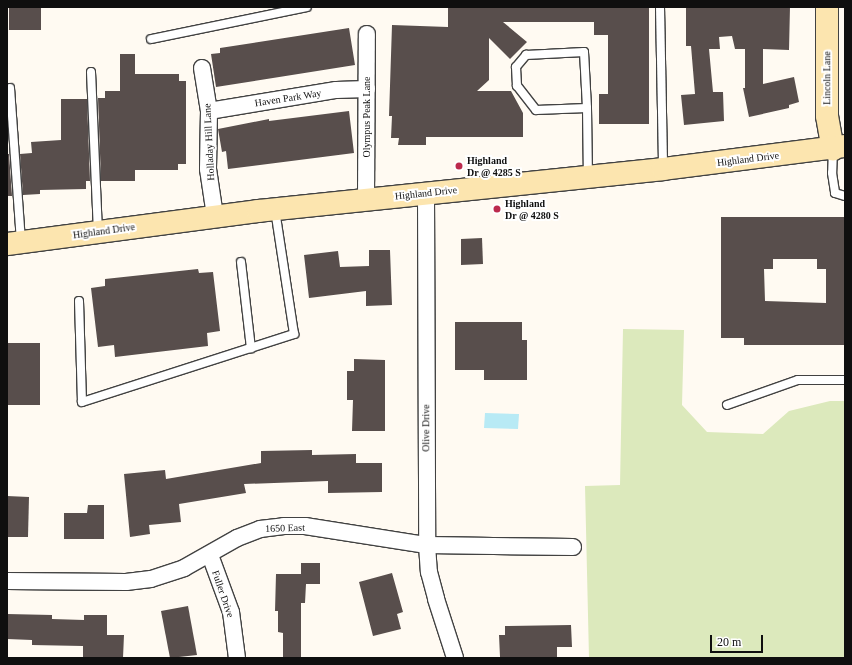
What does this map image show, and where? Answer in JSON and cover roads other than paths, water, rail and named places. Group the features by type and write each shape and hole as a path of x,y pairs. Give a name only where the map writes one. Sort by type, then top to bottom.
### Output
{"main road":[{"name":"Lincoln Lane","path":"827,7 827,116 839,147"},
{"name":"Highland Drive","path":"14,243 275,209 588,178 839,147"}],"street":[{"name":"Olympus Peak Lane","path":"366,200 367,34"},
{"name":"Holladay Hill Lane","path":"202,68 209,111 208,169 215,216"},
{"name":"Haven Park Way","path":"209,111 336,90 367,89"},
{"name":"Olive Drive","path":"426,193 427,545 429,572 455,658"},
{"name":"1650 East","path":"7,581 126,582 151,579 184,568 210,555 237,538 260,529 284,526 305,526 427,545 573,547"},
{"name":"Fuller Drive","path":"210,555 231,612 238,658"}],"lane":[{"path":"151,39 307,7"},
{"path":"660,7 663,169"},
{"path":"587,108 536,110 517,86 516,68 526,55 584,52 587,108 588,178"},
{"path":"91,72 98,232"},
{"path":"10,88 14,243"},
{"path":"839,147 832,173 835,193 845,196"},
{"path":"79,301 82,402 294,334 275,209"},
{"path":"241,262 251,348"},
{"path":"727,405 798,380 845,380"}],"water":[{"path":"485,413 519,414 518,429 484,428"}],"place":[{"name":"Highland Dr @ 4285 S","path":"459,166"},
{"name":"Highland Dr @ 4280 S","path":"497,209"}]}
